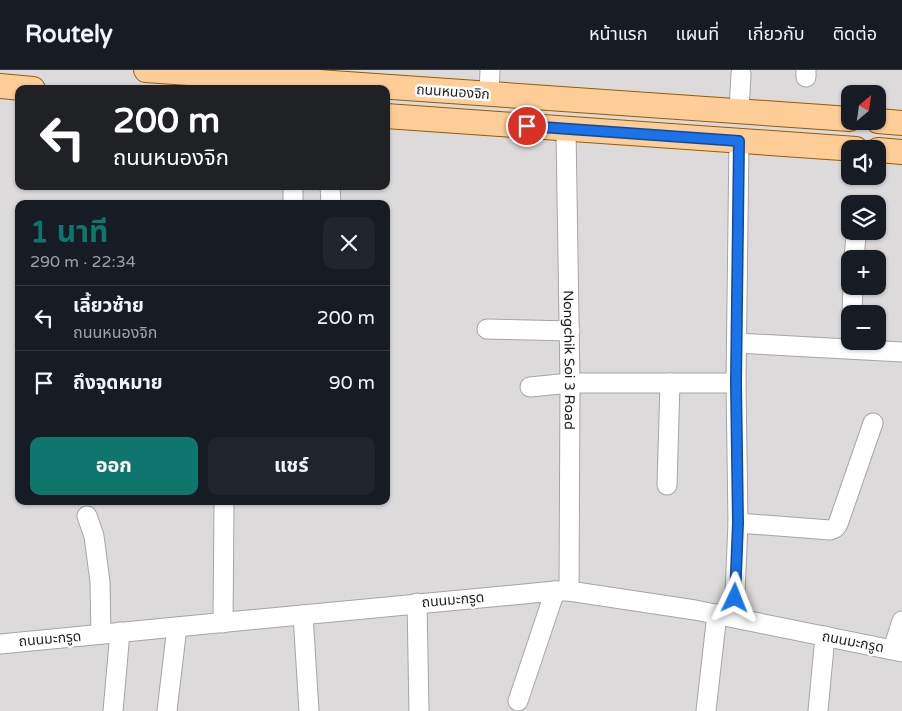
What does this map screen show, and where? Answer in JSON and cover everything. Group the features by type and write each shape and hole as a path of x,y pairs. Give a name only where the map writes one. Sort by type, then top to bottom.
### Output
{"main road":[{"name":"ถนนหนองจิก","path":"146,70 346,85"},
{"path":"0,86 15,87"},
{"name":"ถนนหนองจิก","path":"390,88 841,118"},
{"path":"739,112 739,141"},
{"name":"ถนนหนองจิก","path":"390,116 841,148"},
{"path":"886,122 902,123"},
{"path":"886,151 902,152"}],"street":[{"path":"489,94 490,70"},
{"path":"739,112 741,74"},
{"name":"Nongchik Soi 3 Road","path":"518,700 562,591 570,383 566,129"},
{"path":"706,711 726,616 738,523 736,383 739,141"},
{"path":"487,329 570,331"},
{"path":"737,342 841,345"},
{"path":"886,350 902,352"},
{"path":"530,387 570,383 736,383"},
{"path":"667,485 670,383"},
{"path":"738,523 830,530 835,528 838,524 872,423"},
{"path":"223,623 224,505"},
{"path":"87,516 94,536 99,572 101,634"},
{"name":"ถนนมะกรูด","path":"0,644 417,603 562,591 695,610 897,651"},
{"path":"417,603 419,711"},
{"path":"303,615 309,711"},
{"path":"897,651 902,621"},
{"path":"167,711 177,627"},
{"path":"113,711 120,632"},
{"path":"818,711 825,636"}],"shaded area":[{"path":"0,70 902,70 902,711 0,711"}],"route":[{"path":"527,126 739,141 736,383 738,523 735,598"}]}
